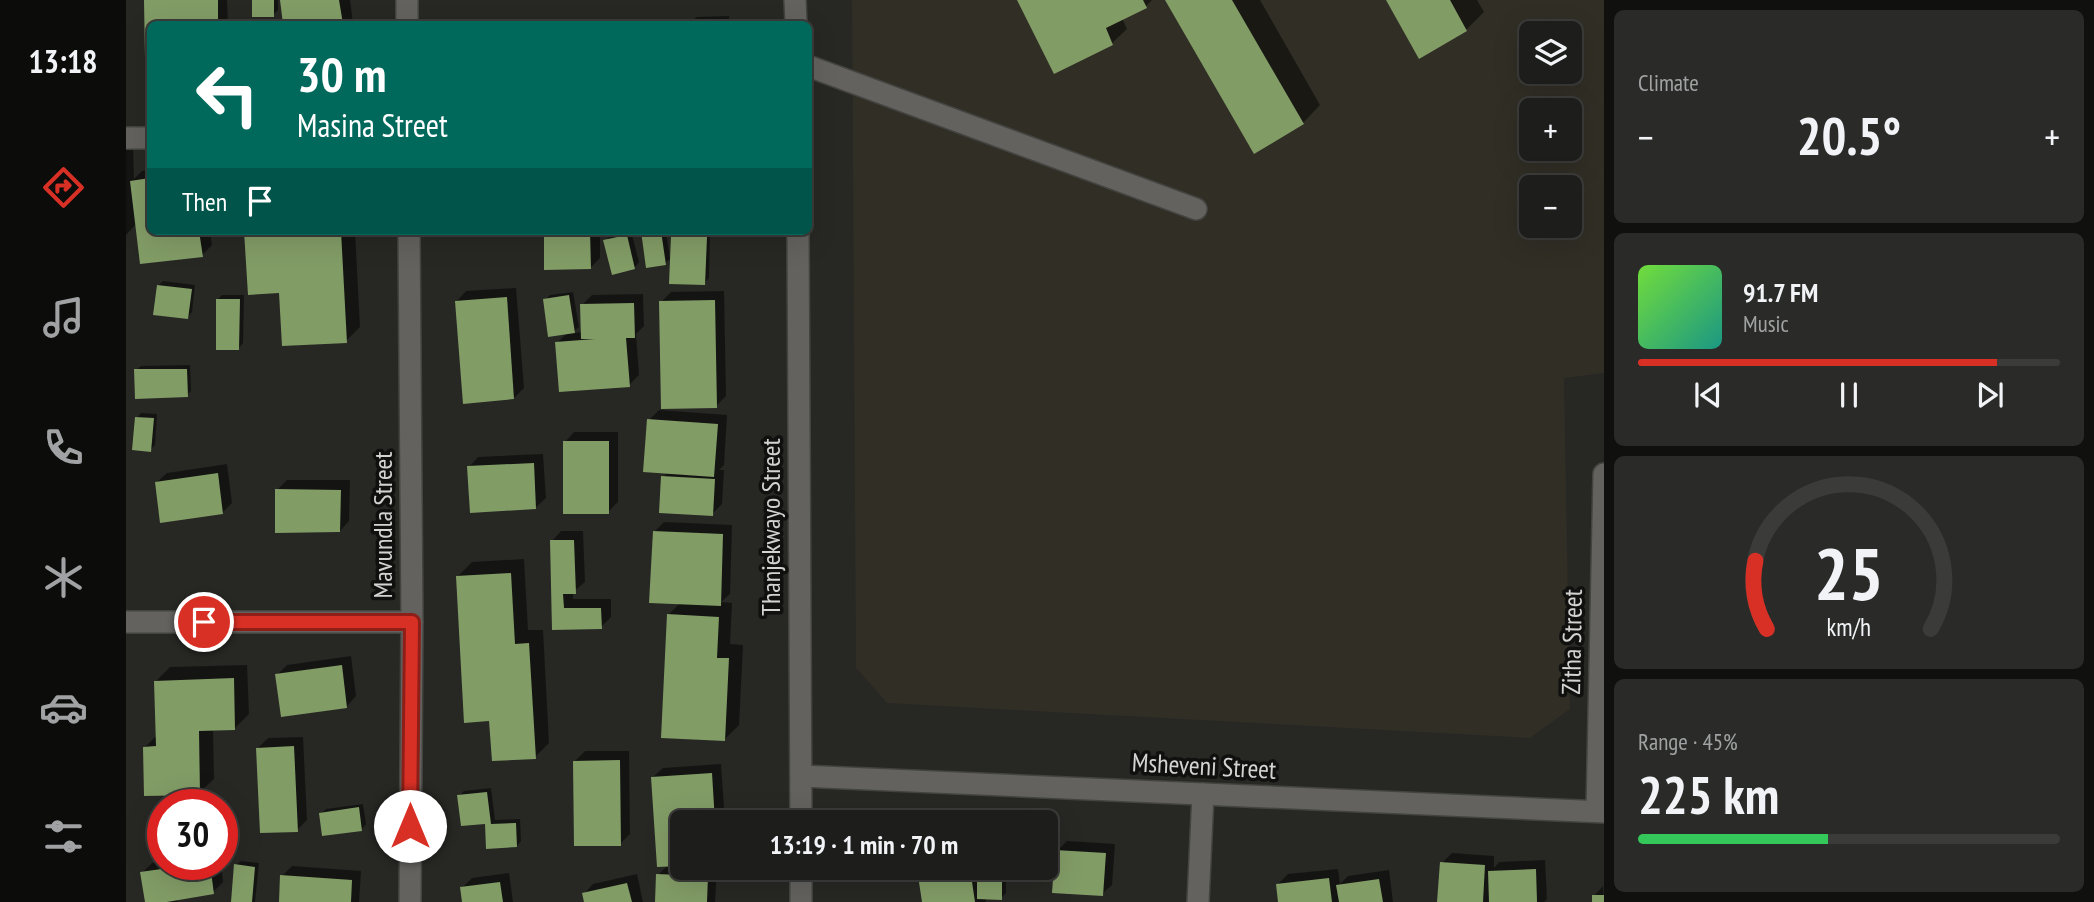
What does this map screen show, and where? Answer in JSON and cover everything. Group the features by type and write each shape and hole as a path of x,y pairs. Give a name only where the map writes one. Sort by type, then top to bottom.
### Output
{"street":[{"path":"407,0 407,21"},
{"path":"795,0 796,21"},
{"path":"812,67 1196,208"},
{"path":"126,138 147,138"},
{"name":"Mavundla Street","path":"409,235 412,622 410,902"},
{"name":"Thanjekwayo Street","path":"797,235 801,810"},
{"name":"Zitha Street","path":"1600,812 1604,474"},
{"path":"126,622 412,622"},
{"name":"Msheveni Street","path":"801,776 1600,812"},
{"path":"1198,902 1203,794"},
{"path":"801,880 801,902"}],"shaded area":[{"path":"852,0 1604,0 1604,373 1564,378 1570,709 1530,738 887,703 856,668"}],"building":[{"path":"144,0 218,0 218,21 147,21 145,58"},
{"path":"252,0 274,0 274,17 252,17"},
{"path":"280,0 339,0 342,21 283,21"},
{"path":"1017,0 1143,0 1147,8 1106,28 1113,45 1054,74"},
{"path":"1165,0 1232,0 1304,124 1254,154"},
{"path":"1386,0 1450,0 1467,31 1419,59"},
{"path":"147,178 147,235 200,235 203,257 140,264 130,181"},
{"path":"244,235 341,235 347,343 282,346 279,293 248,295"},
{"path":"544,235 590,235 591,269 544,270"},
{"path":"627,235 635,269 612,275 603,240"},
{"path":"642,235 662,235 666,265 646,268"},
{"path":"671,236 707,237 705,285 669,284"},
{"path":"157,285 192,289 188,319 153,315"},
{"path":"569,295 575,333 548,337 543,299"},
{"path":"507,297 514,399 463,404 455,301"},
{"path":"216,299 240,299 239,350 216,350"},
{"path":"715,300 717,408 661,409 659,301"},
{"path":"634,303 635,338 626,338 630,387 559,392 555,342 595,339 581,339 580,304"},
{"path":"134,369 187,369 188,397 135,399"},
{"path":"135,417 154,418 151,452 132,450"},
{"path":"647,419 718,424 714,477 643,472"},
{"path":"563,441 609,441 609,514 563,514"},
{"path":"534,463 536,509 470,513 467,466"},
{"path":"218,473 223,514 160,523 155,482"},
{"path":"661,476 715,479 713,516 659,513"},
{"path":"275,489 341,490 340,532 275,533"},
{"path":"653,531 723,534 721,606 649,603"},
{"path":"550,540 574,540 576,594 563,594 564,608 601,608 602,629 552,630"},
{"path":"511,573 515,644 529,643 536,759 492,761 489,721 464,723 456,576"},
{"path":"667,614 719,617 717,658 729,658 725,741 661,738"},
{"path":"342,665 347,708 281,717 275,674"},
{"path":"234,678 235,730 199,731 200,789 147,789 147,796 144,796 143,747 156,746 154,681"},
{"path":"294,746 298,832 260,833 256,748"},
{"path":"620,760 621,846 574,846 573,761"},
{"path":"712,773 714,810 670,810 670,866 657,867 651,777"},
{"path":"487,792 491,824 516,823 517,847 486,849 485,824 461,826 457,795"},
{"path":"359,807 362,831 322,836 319,813"},
{"path":"1058,850 1106,853 1103,896 1052,893 1053,880 1058,880"},
{"path":"1440,862 1485,865 1483,902 1437,902"},
{"path":"238,865 255,867 252,902 231,902 233,880 238,880"},
{"path":"1536,869 1537,902 1489,902 1488,871"},
{"path":"147,871 147,880 212,880 214,894 167,902 145,902 140,872"},
{"path":"656,874 670,875 670,880 708,880 707,902 655,902"},
{"path":"280,875 352,880 351,902 279,902"},
{"path":"1329,878 1332,902 1278,902 1276,884"},
{"path":"1379,879 1383,902 1339,902 1336,885"},
{"path":"919,880 972,880 975,902 922,902"},
{"path":"977,880 1002,880 1002,900 977,899"},
{"path":"500,882 503,902 462,902 460,887"},
{"path":"627,883 632,902 584,902 582,893"},
{"path":"1592,895 1604,895 1604,902 1592,902"}],"route":[{"path":"204,622 412,622 410,826"}]}
